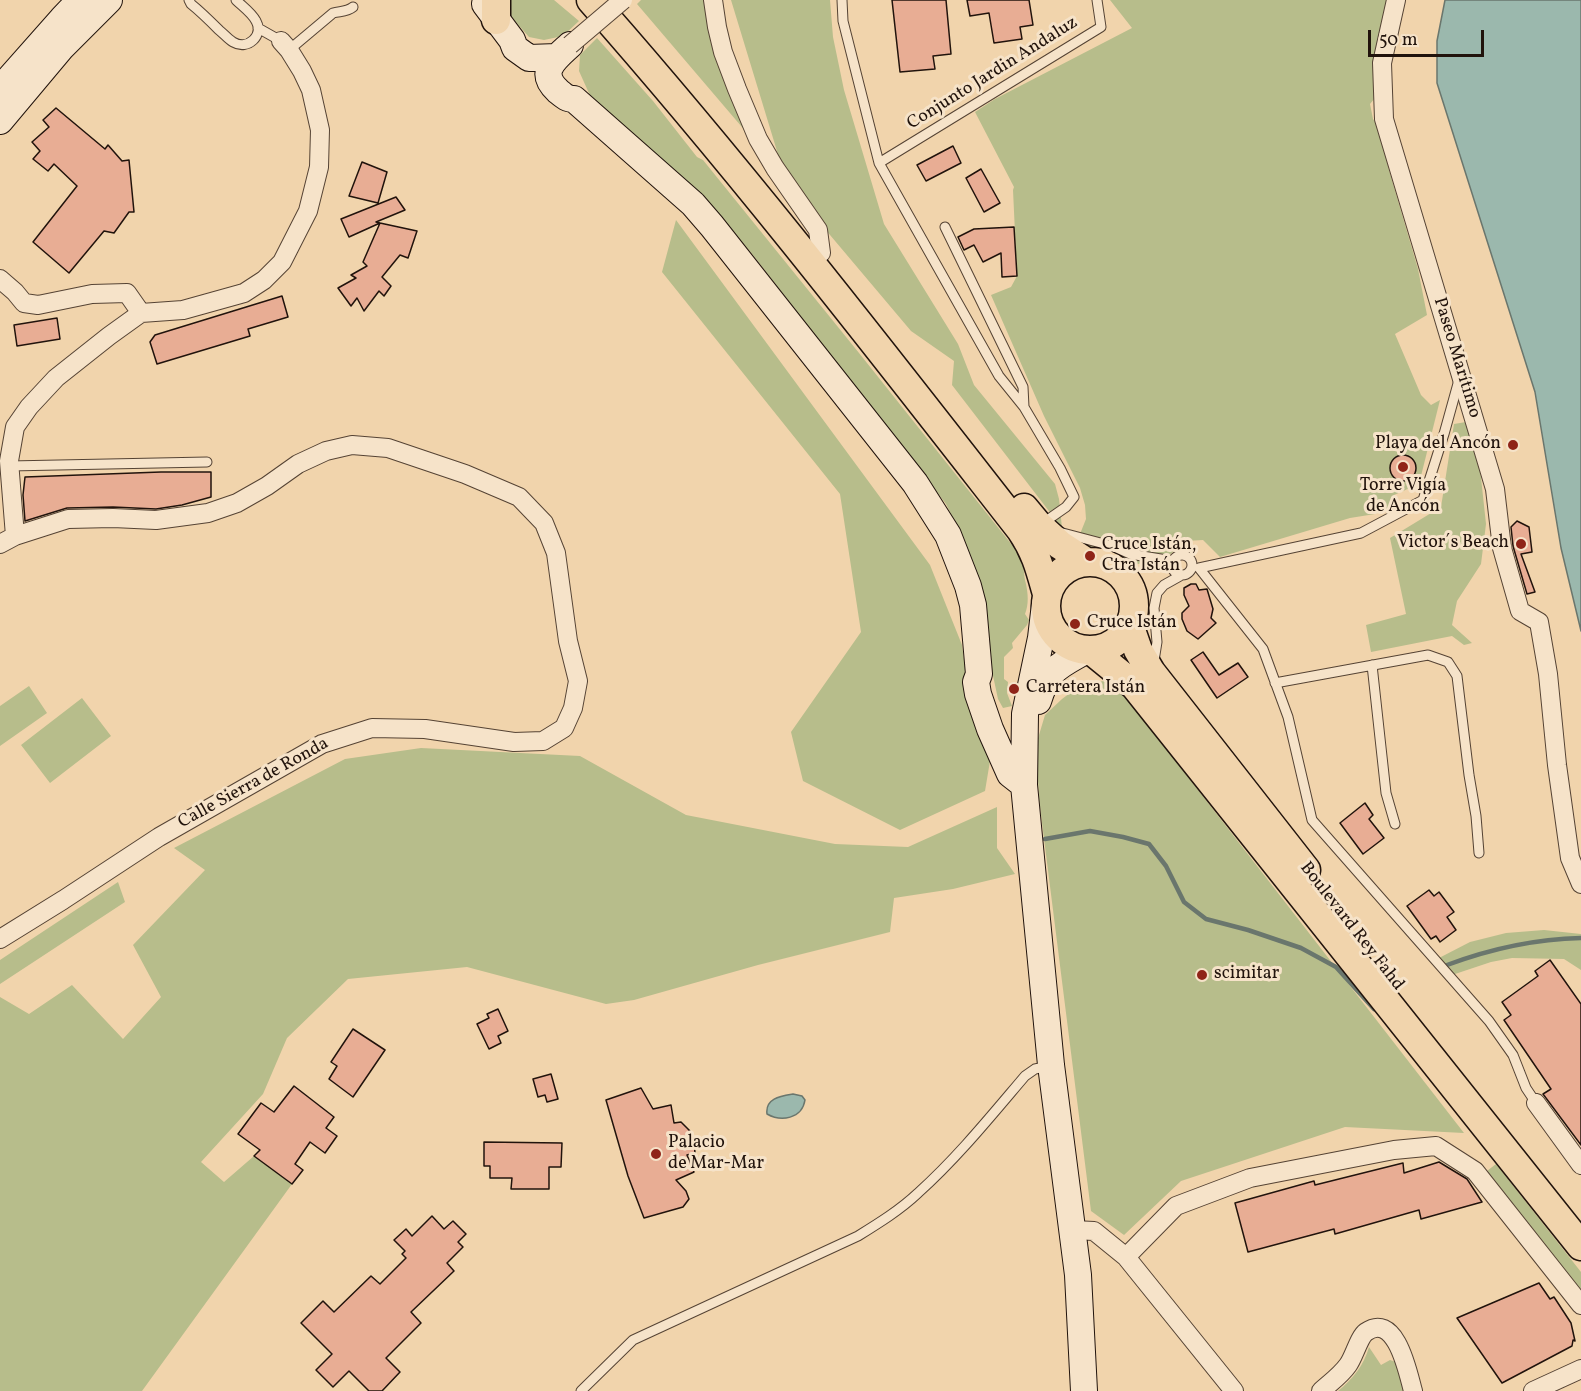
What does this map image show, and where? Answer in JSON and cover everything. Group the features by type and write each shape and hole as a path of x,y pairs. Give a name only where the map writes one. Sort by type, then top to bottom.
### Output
{"main road":[{"path":"573,0 622,51 643,59"},
{"path":"591,0 643,59 841,300 1032,545 1039,562 1049,623 1053,631 1067,645 1089,651 1143,679"},
{"path":"609,0 722,133 948,408 1039,526 1060,545 1086,562"},
{"path":"1046,599 1055,578 1077,563 1096,562 1107,565 1124,578 1130,586 1133,597 1134,607 1130,627 1114,644 1089,651"},
{"name":"Boulevard Rey Fahd","path":"1130,627 1138,650 1143,679 1581,1246"},
{"name":"Boulevard Rey Fahd","path":"1143,679 1581,1221"}],"street":[{"path":"0,89 80,0"},
{"path":"0,121 62,47 109,0"},
{"path":"562,70 623,0"},
{"path":"712,0 721,44 758,139 818,230 820,253"},
{"name":"Paseo Marítimo","path":"1396,0 1382,63 1384,118 1495,489 1502,548 1520,611 1539,622 1548,674 1557,765 1570,858 1581,884"},
{"path":"503,24 562,70 699,211 915,483 948,535 968,586 973,605 979,674 986,682 994,708 1014,731"},
{"path":"7,540 9,461 15,427 29,407 57,378 141,313 183,310 244,293 264,280 282,262 308,212 319,167 320,130 311,90 302,71 285,46"},
{"path":"0,279 24,303 38,305 92,294 127,293 141,313"},
{"name":"Calle Sierra de Ronda","path":"0,939 159,837 322,744 372,728 425,729 514,742 543,741 564,728 573,708 578,681 568,641 556,553 544,523 519,497 465,474 388,448 352,445 327,451 298,464 267,486 237,503 208,513 156,520 68,519 7,540"},
{"path":"1046,599 1041,638 1014,731 1023,785 1051,1065 1078,1275 1084,1391"},
{"path":"1014,731 1033,717 1044,683 1051,672 1089,651"},
{"path":"1536,1103 1581,1164"},
{"path":"1126,1257 1176,1206 1250,1178 1394,1150 1436,1146 1475,1171 1581,1305"},
{"path":"1073,1230 1094,1231 1126,1257 1234,1391"},
{"path":"1321,1391 1348,1365 1366,1332 1378,1328 1387,1330 1396,1340 1413,1391"},
{"path":"1533,1391 1581,1369"}],"lane":[{"path":"189,0 232,42 242,45 252,42 258,33 258,28 255,18 236,0"},
{"path":"842,0 843,21 879,163 999,376 1024,407 1060,468 1074,497 1066,507 1039,526"},
{"name":"Conjunto Jardin Andaluz","path":"879,163 1101,27 1097,0"},
{"path":"258,28 285,46 333,13 353,8"},
{"path":"945,227 1023,387 1024,407"},
{"path":"1461,375 1423,500 1361,532 1199,568 1263,649 1288,717 1312,820 1489,1021 1513,1054 1526,1088 1536,1103"},
{"path":"9,466 207,462"},
{"path":"1039,526 1112,546 1131,554 1173,561"},
{"path":"1143,679 1157,642 1154,608 1157,593 1164,585 1189,573 1193,565 1192,560 1184,555 1176,557 1172,566 1180,576"},
{"path":"1275,683 1428,655 1448,662 1457,676 1479,853"},
{"path":"1372,665 1386,793 1395,824"},
{"path":"581,1391 633,1340 858,1236 882,1221 918,1193 934,1177 973,1137 1025,1076 1035,1069 1051,1065"}],"green space":[{"path":"508,0 554,0 579,21 563,36 544,40 529,37 506,11"},
{"path":"641,0 707,0 747,133 637,4"},
{"path":"731,0 830,0 833,37 844,90 884,224 958,344 974,385 1055,484 1062,528 952,385 954,361 911,331 787,184"},
{"path":"1110,0 1387,0 1375,98 1370,104 1373,119 1380,128 1389,170 1418,269 1427,315 1395,334 1421,395 1431,405 1440,400 1419,484 1394,495 1394,506 1375,514 1350,518 1220,557 1203,540 1186,541 1167,557 1103,570 1078,539 1086,519 1080,488 1044,416 991,295 1011,287 1017,276 1014,187 975,112 995,99 1132,28"},
{"path":"597,38 653,101 697,157 703,160 1020,555 1028,595 1025,614 1029,620 1012,643 1013,648 1004,657 1004,679 1008,682 1007,693 1012,706 1003,708 998,699 992,671 986,618 960,533 946,504 752,254 705,198 592,100 579,71 580,55"},
{"path":"676,220 930,565 962,645 972,715 991,755 985,791 900,830 803,781 791,732 861,632 840,494 662,272"},
{"path":"1466,422 1479,459 1486,524 1481,564 1457,601 1452,625 1472,643 1464,645 1452,636 1371,652 1366,625 1406,614 1390,538 1441,507 1454,424"},
{"path":"1104,681 1118,688 1133,706 1464,1133 1345,1127 1181,1181 1124,1235 1091,1211 1039,799 1036,745 1045,715 1062,699 1082,684"},
{"path":"29,686 47,713 0,746 0,706"},
{"path":"82,698 111,736 50,783 21,745"},
{"path":"421,748 580,756 686,815 835,844 908,847 997,807 997,848 1015,874 953,889 894,898 890,932 758,965 634,1000 606,1004 467,967 348,979 287,1038 263,1094 201,1162 224,1182 254,1156 292,1184 142,1391 0,1391 0,997 29,1014 72,985 123,1039 161,997 133,945 205,870 174,848 345,759"},
{"path":"118,882 125,902 0,984 0,960"},
{"path":"1544,930 1581,934 1581,970 1564,959 1512,958 1491,962 1452,975 1439,958 1470,942 1506,933"},
{"path":"1496,1164 1581,1272 1581,1290 1487,1171"},
{"path":"1369,1347 1381,1365 1390,1360 1396,1362 1405,1391 1338,1391 1357,1371"}],"shaded area":[{"path":"1445,0 1581,0 1581,631 1561,548 1535,392 1437,83 1437,41"},
{"path":"793,1094 802,1096 805,1100 800,1111 795,1115 778,1118 767,1114 771,1101"}],"building":[{"path":"892,0 946,0 951,54 933,56 935,69 900,72"},
{"path":"967,0 1029,0 1033,25 1020,27 1022,39 994,43 989,13 970,16"},
{"path":"56,108 105,149 108,145 122,161 129,160 134,212 129,212 114,233 104,231 69,273 33,242 77,186 54,164 48,171 33,159 40,151 32,142 49,127 43,120"},
{"path":"953,146 961,163 926,181 917,165"},
{"path":"362,162 387,172 378,203 349,196"},
{"path":"981,169 1000,203 984,212 966,178"},
{"path":"396,197 405,210 349,237 341,219"},
{"path":"380,223 417,231 408,258 400,255 382,277 391,286 384,296 379,291 364,311 357,298 351,306 338,288 356,278 351,275 367,266 363,262"},
{"path":"1014,227 1017,276 1002,277 1001,253 983,262 974,245 964,250 958,237 974,229"},
{"path":"282,296 288,317 248,329 250,336 157,364 150,342 155,335"},
{"path":"57,318 60,339 17,346 14,325"},
{"name":"Torre Vigía de Ancón","path":"1403,455 1412,459 1416,468 1412,477 1403,481 1394,477 1390,468 1394,459"},
{"path":"211,472 211,497 156,509 67,508 25,521 23,495 25,477"},
{"name":"Victor´s Beach","path":"1517,521 1529,527 1532,552 1521,554 1535,592 1527,594 1513,546 1511,527"},
{"path":"1196,584 1199,590 1207,589 1213,609 1211,618 1216,623 1198,639 1187,631 1182,619 1182,613 1189,606 1184,595 1184,588"},
{"path":"1203,652 1219,675 1238,663 1248,677 1217,698 1191,660"},
{"path":"1365,803 1373,815 1369,819 1384,838 1363,854 1340,823"},
{"path":"1429,890 1434,896 1439,892 1454,912 1447,917 1456,930 1440,942 1436,936 1431,939 1407,906"},
{"path":"1550,960 1581,1004 1581,1145 1543,1094 1551,1089 1504,1020 1511,1015 1502,1002 1538,976 1535,971"},
{"path":"498,1009 508,1031 498,1036 501,1043 489,1049 477,1024 489,1018 487,1014"},
{"path":"353,1029 385,1050 353,1097 329,1079 337,1066 331,1062"},
{"path":"551,1074 558,1099 547,1102 545,1095 538,1097 533,1079"},
{"path":"294,1086 334,1117 326,1128 337,1136 325,1153 310,1142 295,1164 303,1170 292,1184 254,1156 260,1150 238,1134 261,1103 274,1112"},
{"name":"Palacio de Mar-Mar","path":"641,1088 653,1109 671,1105 674,1123 681,1122 692,1133 695,1153 687,1155 694,1172 676,1180 686,1191 689,1199 683,1207 644,1218 628,1176 606,1100"},
{"path":"484,1142 562,1143 561,1167 549,1167 549,1189 511,1189 512,1178 490,1178 490,1166 484,1166"},
{"path":"1439,1162 1467,1179 1482,1202 1421,1219 1419,1210 1335,1234 1334,1229 1248,1252 1235,1203 1314,1181 1315,1185 1403,1163 1404,1173"},
{"path":"432,1216 444,1229 453,1221 466,1234 458,1242 463,1247 447,1263 454,1271 411,1312 421,1323 386,1358 400,1372 382,1391 369,1391 349,1371 333,1387 316,1370 332,1354 301,1323 323,1301 334,1312 371,1276 380,1284 406,1258 402,1254 405,1251 394,1240 406,1229 412,1236"},
{"path":"1539,1283 1550,1299 1554,1297 1571,1323 1575,1341 1573,1340 1572,1346 1502,1383 1457,1318"}],"waterway":[{"path":"1045,839 1090,831 1149,844 1166,866 1184,902 1206,919 1301,948 1336,967 1374,1009"},
{"path":"1447,965 1513,946 1547,940 1581,938"}],"place":[{"name":"Playa del Ancón","path":"1513,445"},
{"name":"Torre Vigía de Ancón","path":"1403,467"},
{"name":"Victor´s Beach","path":"1521,544"},
{"name":"Cruce Istán, Ctra Istán","path":"1090,556"},
{"name":"Cruce Istán","path":"1075,624"},
{"name":"Carretera Istán","path":"1014,689"},
{"name":"scimitar","path":"1202,975"},
{"name":"Palacio de Mar-Mar","path":"656,1154"}]}
